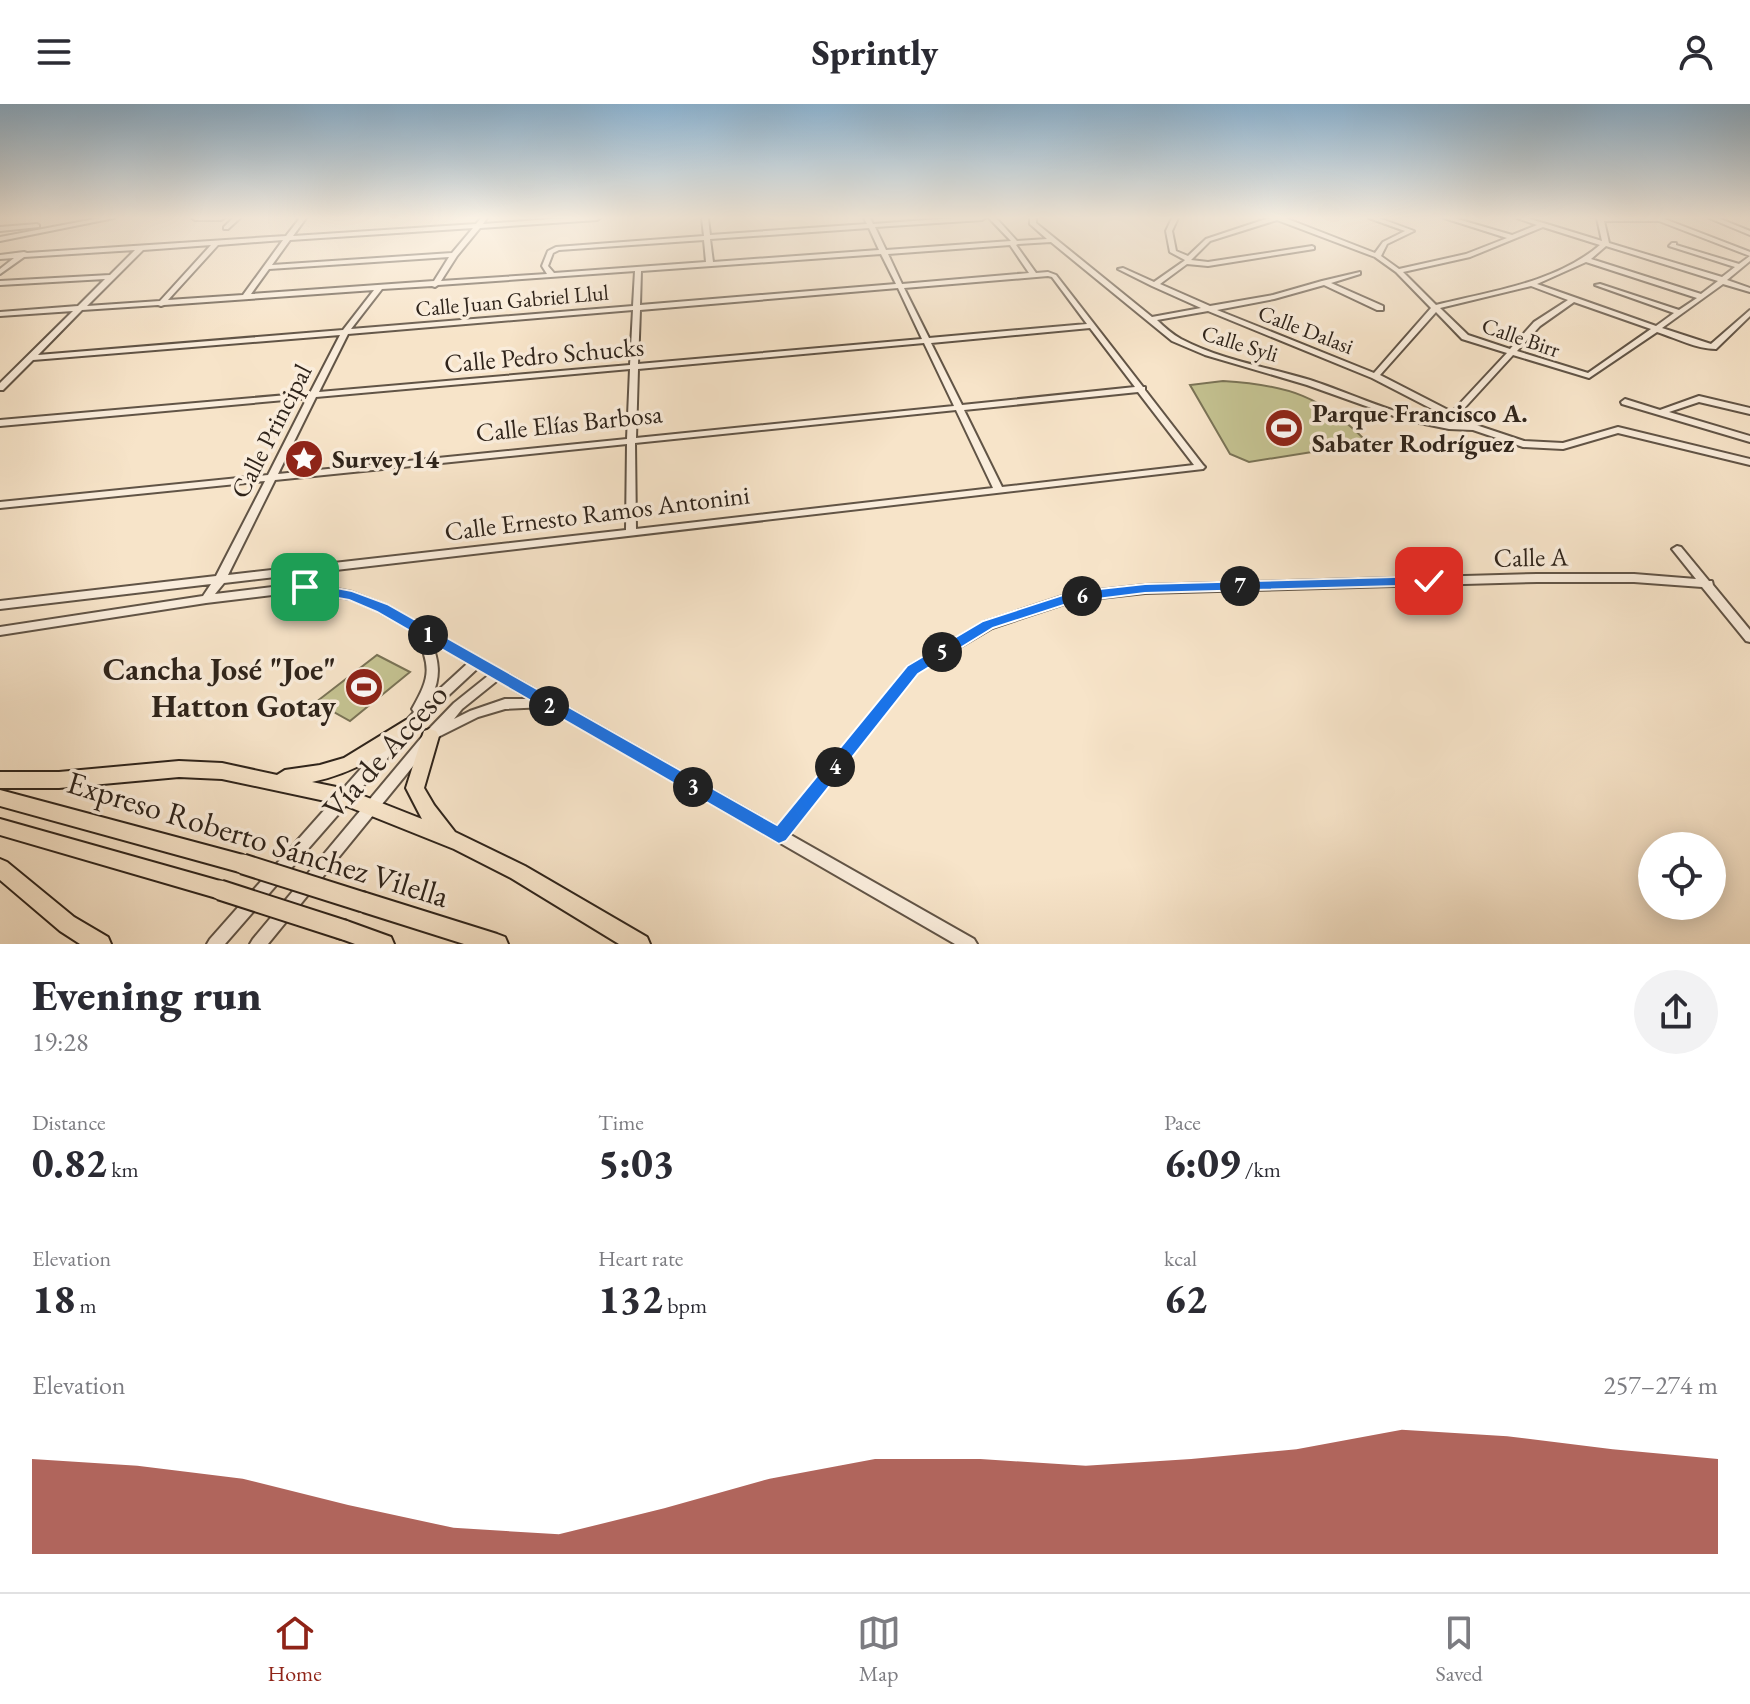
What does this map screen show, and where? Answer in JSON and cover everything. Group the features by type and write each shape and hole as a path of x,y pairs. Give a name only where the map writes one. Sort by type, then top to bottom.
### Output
{"highway":[{"path":"269,779 306,776 349,766 373,754 406,727"},
{"path":"430,736 415,788 427,811 449,838"},
{"path":"0,780 59,780 179,769 222,771 346,797 449,838 518,872 639,944"},
{"name":"Expreso Roberto Sánchez Vilella","path":"0,798 243,864 497,944"},
{"path":"0,827 220,890 383,944"},
{"path":"0,868 67,924 100,944"}],"street":[{"path":"0,272 20,257"},
{"path":"0,388 132,257"},
{"path":"161,304 203,257"},
{"path":"245,297 275,257"},
{"path":"268,267 420,257"},
{"path":"435,285 453,257"},
{"path":"548,257 545,266 553,276"},
{"path":"709,257 710,265"},
{"path":"0,314 822,257"},
{"path":"884,257 999,490"},
{"path":"1025,257 1039,275 1054,276 1142,389"},
{"name":"Calle Syli","path":"1075,257 1175,339 1197,351 1309,383 1403,417 1446,428 1476,428"},
{"path":"1181,257 1208,264 1252,257"},
{"path":"1154,285 1191,257"},
{"name":"Calle Birr","path":"1379,257 1398,271 1465,337 1589,376 1702,297 1749,257"},
{"path":"1398,271 1462,257"},
{"path":"1375,376 1436,307 1531,284 1589,257"},
{"path":"1650,257 1750,290"},
{"path":"1710,257 1740,266"},
{"path":"1586,260 1702,297"},
{"name":"Calle Dalasi","path":"1121,269 1375,376 1476,428"},
{"path":"631,530 631,439 638,270"},
{"path":"1621,271 1596,286 1680,313"},
{"path":"1152,319 1274,297 1358,273"},
{"name":"Calle Juan Gabriel Llul","path":"30,358 1039,275"},
{"path":"0,283 112,277"},
{"path":"1324,282 1380,308"},
{"path":"1531,284 1656,330 1713,347 1750,312"},
{"name":"Calle Principal","path":"206,599 220,580 345,332 380,287"},
{"path":"1452,417 1537,324 1572,300"},
{"name":"Calle Pedro Schucks","path":"0,423 1092,326"},
{"name":"Calle Elías Barbosa","path":"0,505 1142,389"},
{"name":"Calle Ernesto Ramos Antonini","path":"0,605 631,530 1200,467 1142,389"},
{"path":"1661,412 1699,399 1750,411"},
{"path":"1625,402 1750,439"},
{"path":"1476,428 1523,444 1550,447 1618,430 1750,462"},
{"path":"1677,549 1750,638"},
{"name":"Calle A","path":"779,836 912,670 988,625 1072,597 1145,589 1537,578 1634,578 1708,584"},
{"path":"0,631 305,587 352,596 382,608 969,944"},
{"path":"406,727 431,685 434,662 420,630"},
{"name":"Vía de Acceso","path":"215,944 406,727 476,663"},
{"name":"Vía de Acceso","path":"258,944 430,736 458,706 497,675"},
{"path":"430,736 487,709 505,704 545,703"}],"shaded area":[{"name":"Parque Francisco A. Sabater Rodríguez","path":"1223,381 1267,386 1303,396 1335,414 1368,443 1249,462 1230,454 1190,385"},
{"name":"Cancha José \"Joe\" Hatton Gotay","path":"377,655 410,672 350,721 316,702"}],"place":[{"name":"Parque Francisco A. Sabater Rodríguez","path":"1284,428"},
{"name":"Survey 14","path":"304,459"},
{"name":"Cancha José \"Joe\" Hatton Gotay","path":"364,687"}],"route":[{"path":"305,587 352,596 382,608 779,836 912,670 988,625 1072,597 1145,589 1429,581"}]}
